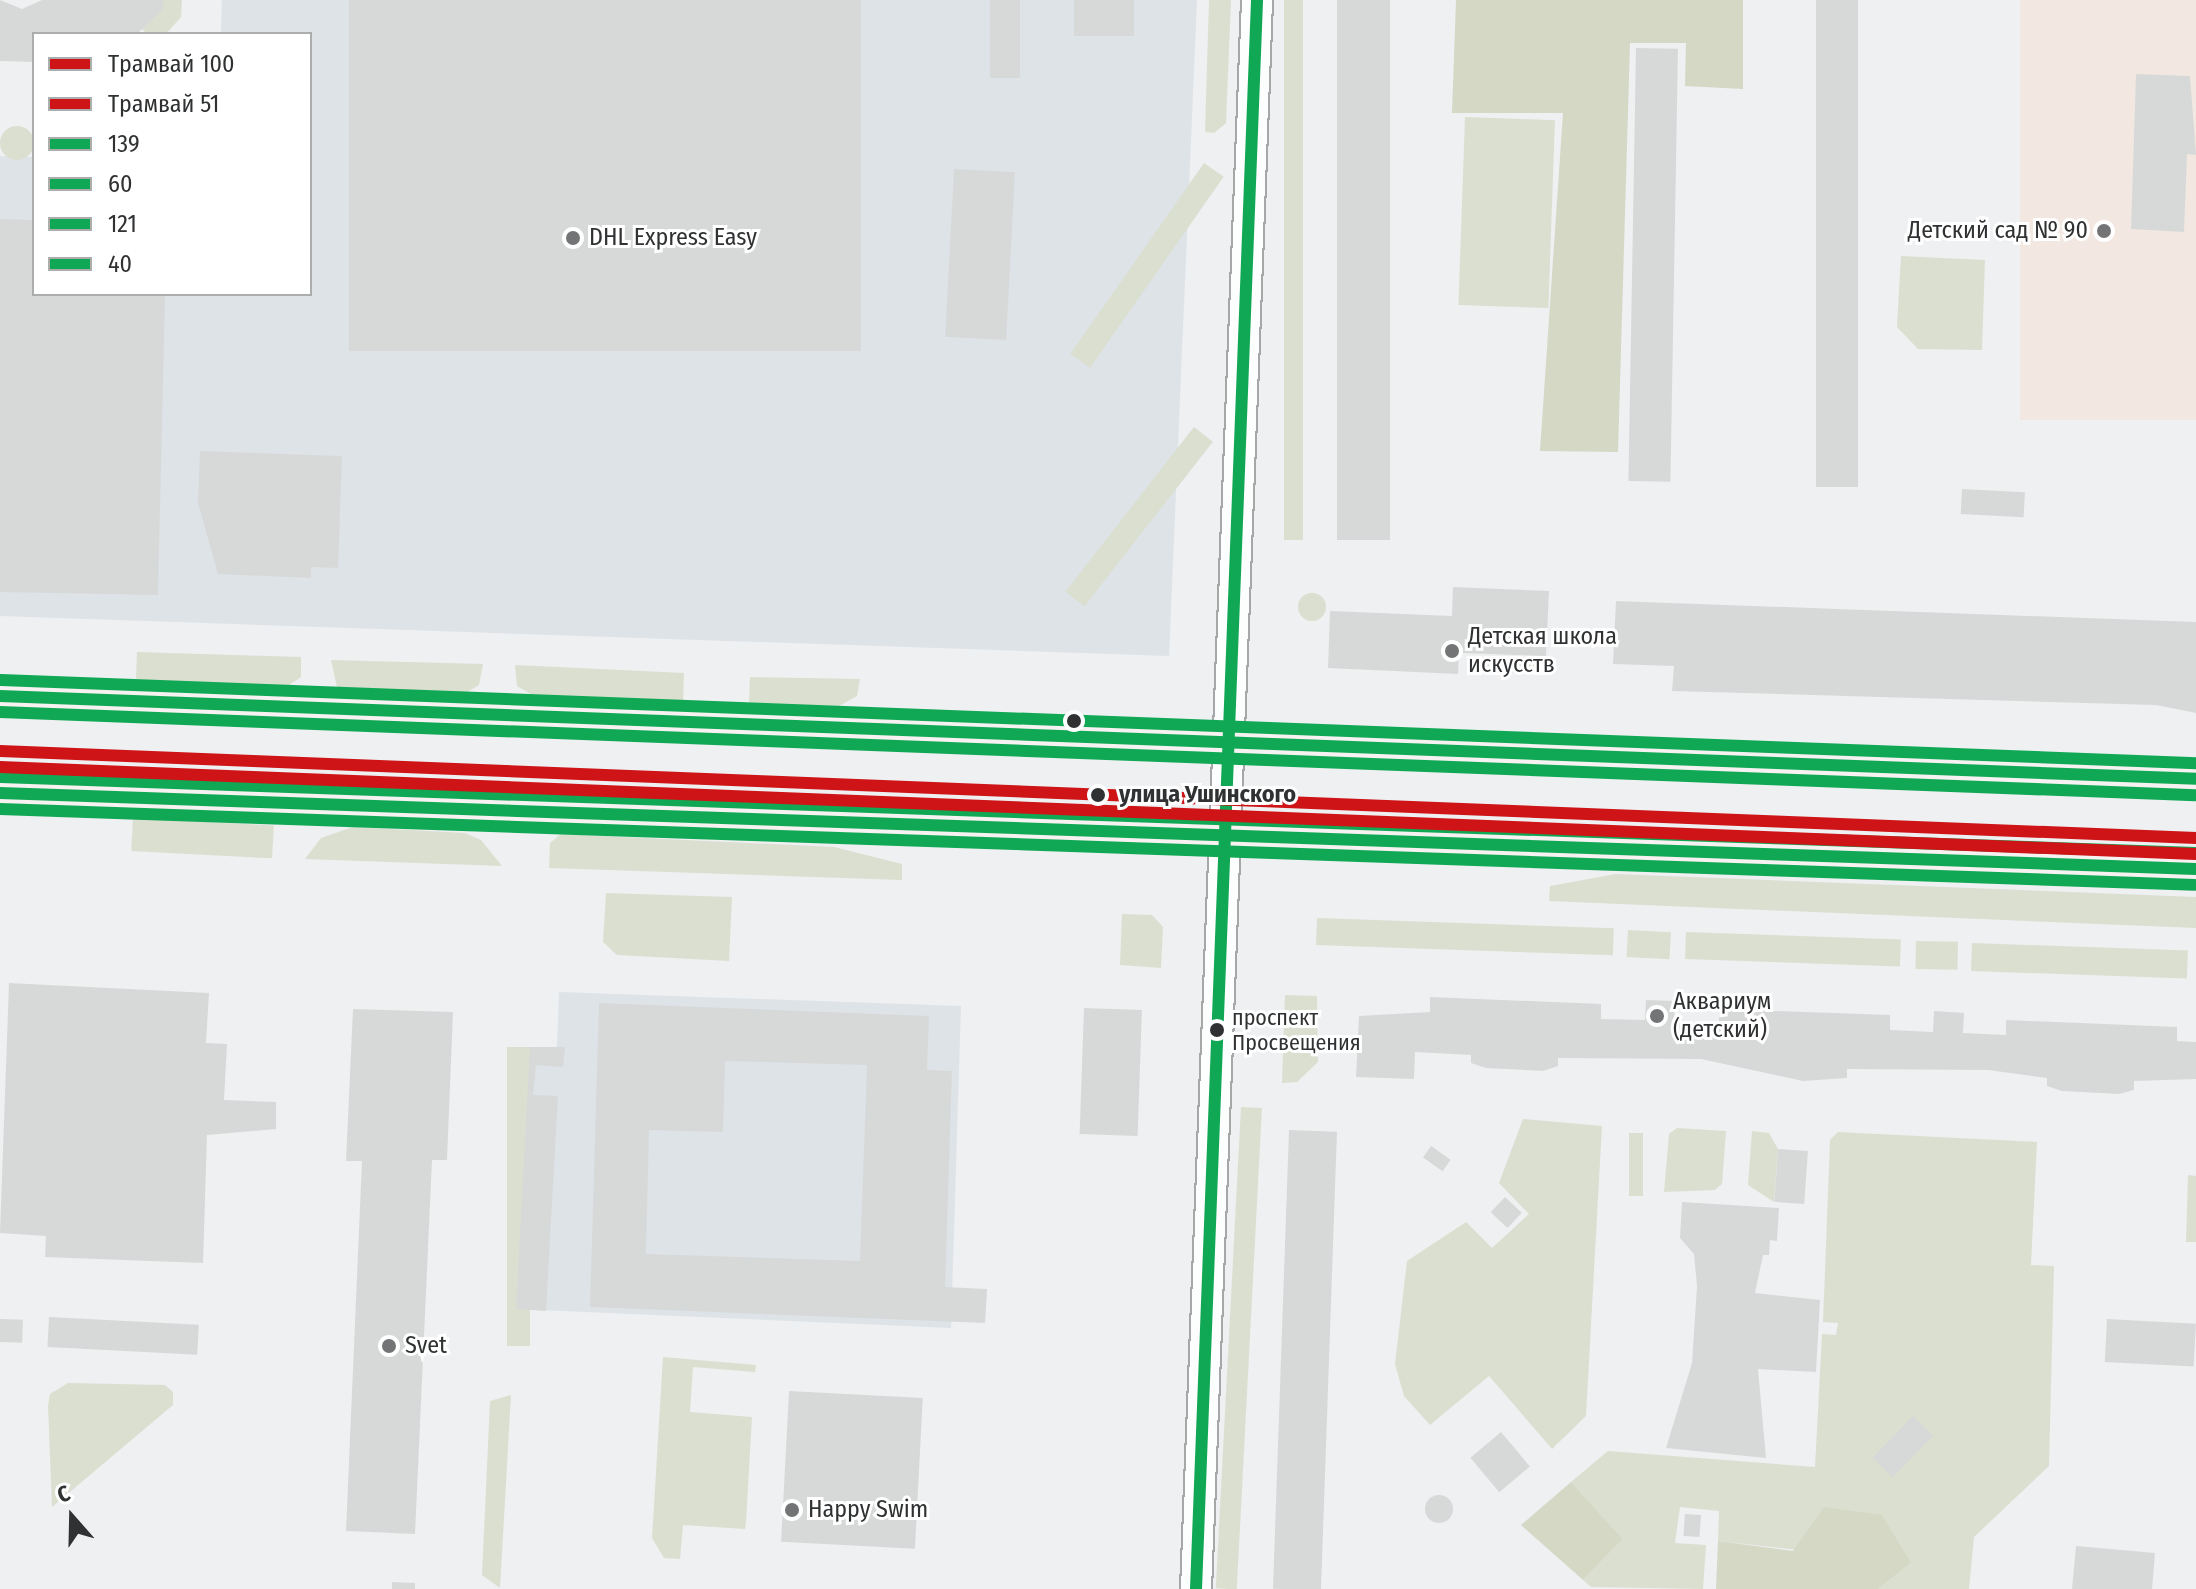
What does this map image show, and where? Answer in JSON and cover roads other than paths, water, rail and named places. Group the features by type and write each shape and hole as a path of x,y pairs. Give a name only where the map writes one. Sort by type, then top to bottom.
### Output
{"main road":[{"path":"0,696 2196,779"},
{"path":"0,793 1225,838 2196,869"}],"street":[{"path":"1196,1589 1257,0"}],"tram line":[{"name":"100","path":"0,751 2196,838"},
{"name":"51","path":"0,767 2195,854"}],"place":[{"name":"Детский сад № 90","path":"2104,231"},
{"name":"DHL Express Easy","path":"573,238"},
{"name":"Детская школа искусств","path":"1452,651"},
{"name":"улица Ушинского","path":"1098,795"},
{"name":"Аквариум (детский)","path":"1657,1016"},
{"name":"проспект Просвещения","path":"1217,1030"},
{"name":"Svet","path":"389,1346"},
{"name":"Happy Swim","path":"792,1510"}]}
